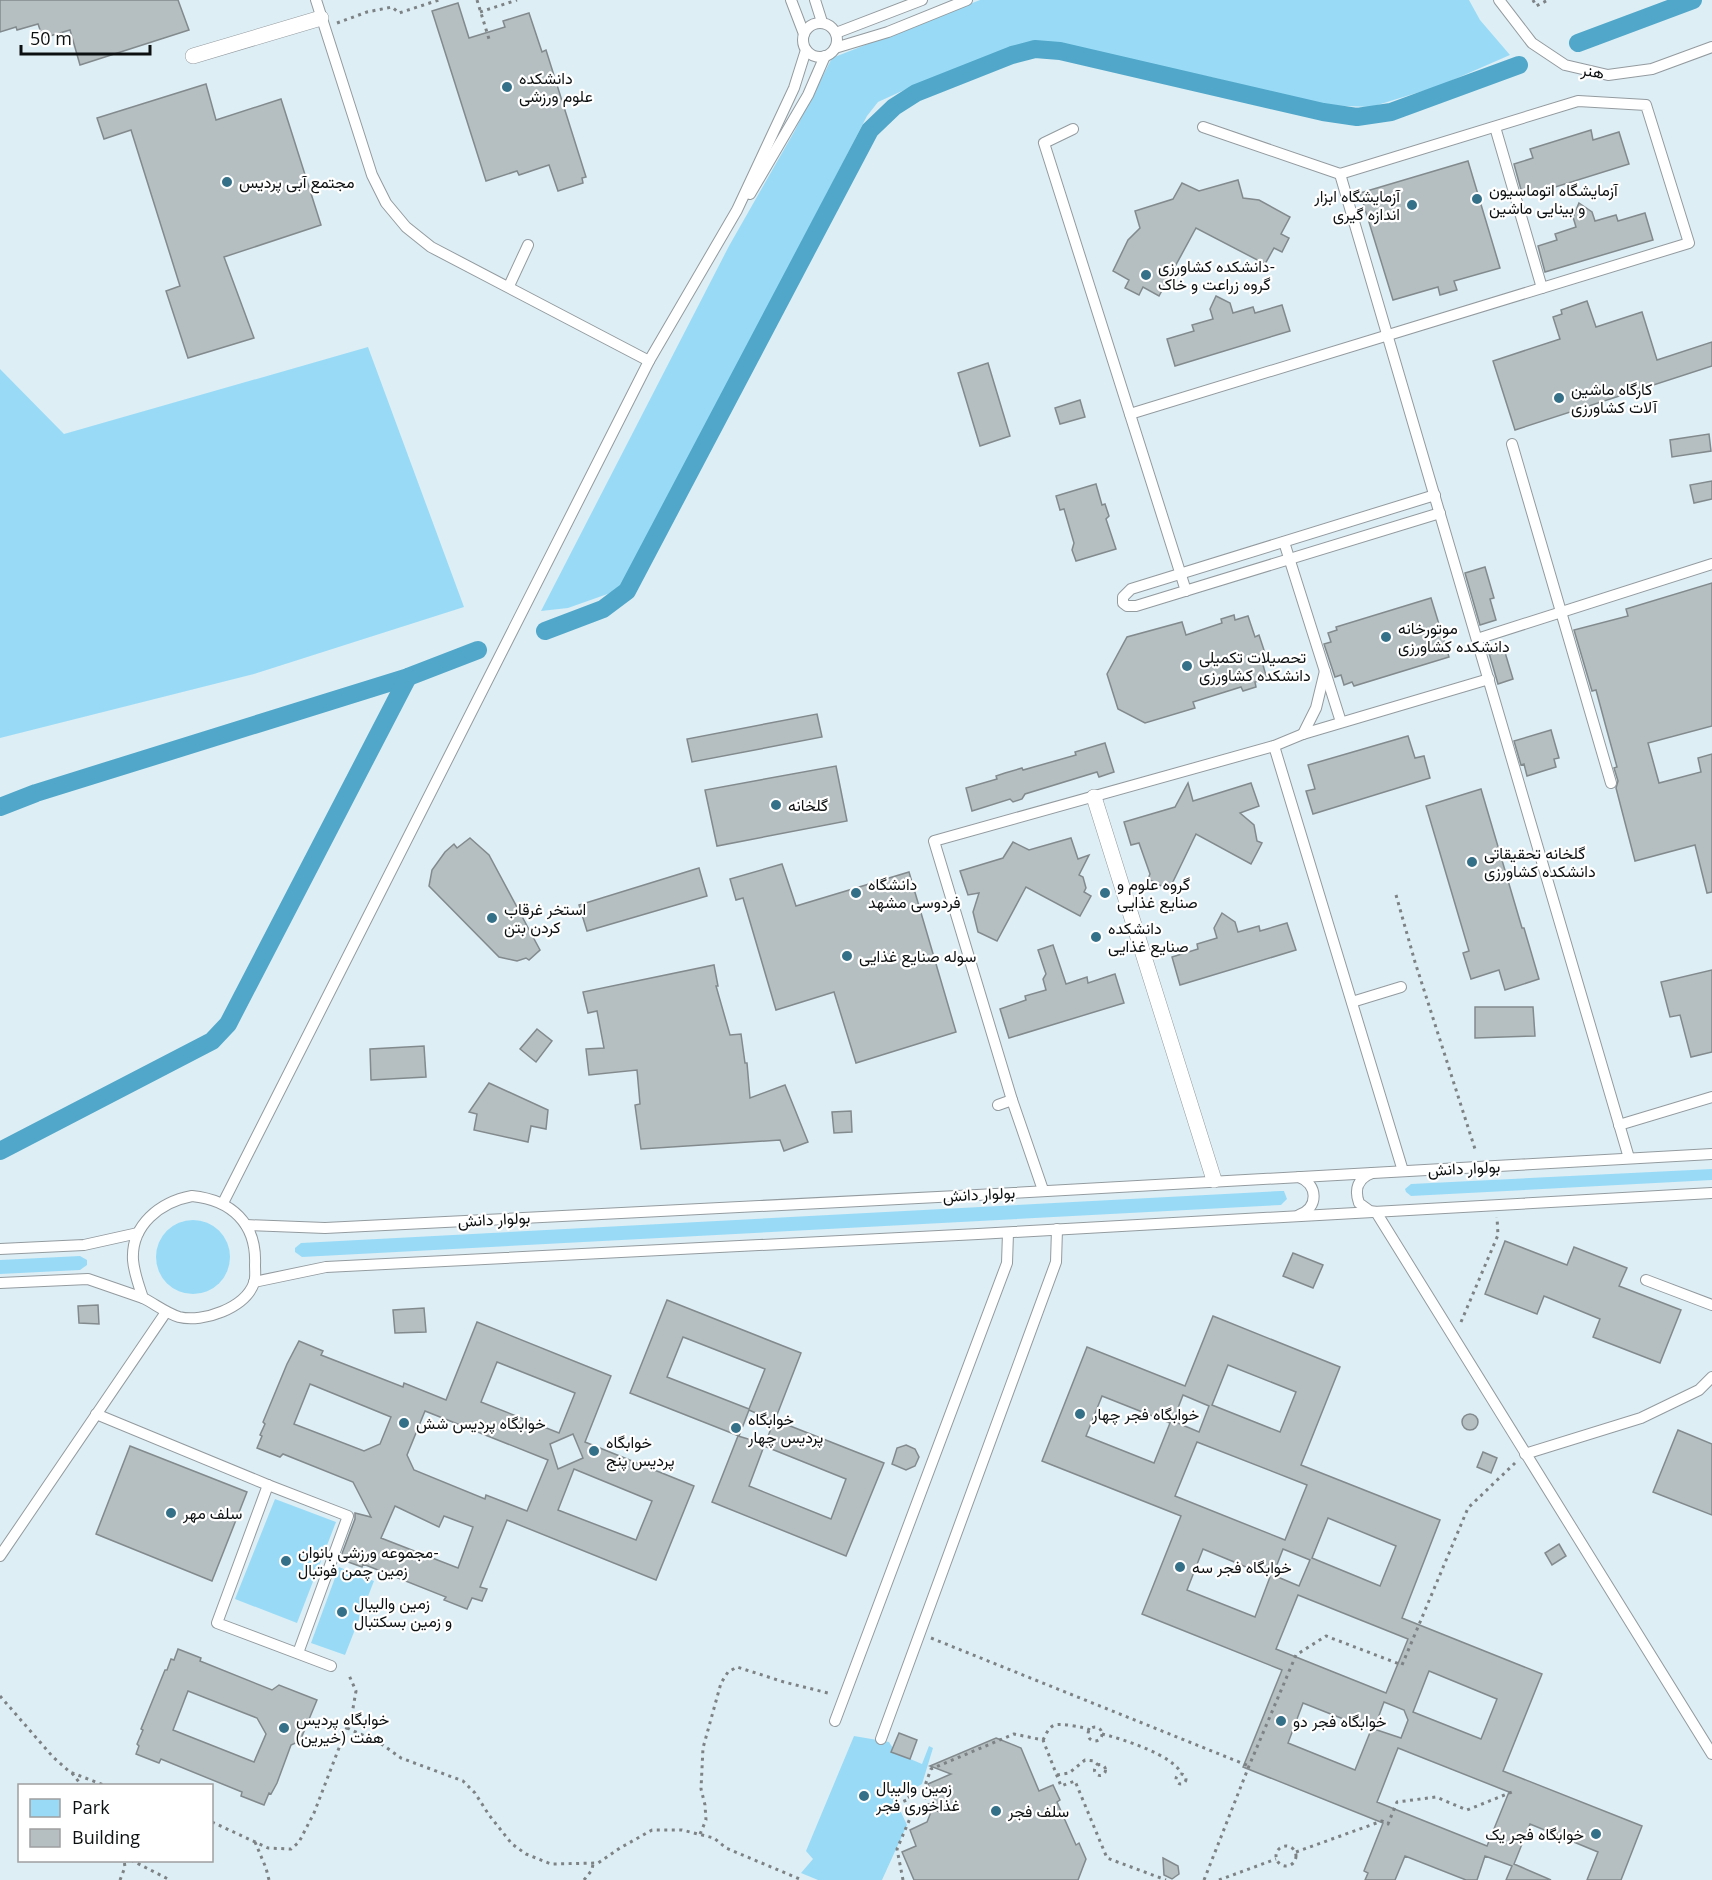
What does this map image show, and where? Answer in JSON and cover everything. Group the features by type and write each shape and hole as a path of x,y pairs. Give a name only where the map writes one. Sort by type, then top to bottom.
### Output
{"street":[{"path":"193,56 323,23"},
{"path":"1094,797 1214,1180"}],"lane":[{"path":"316,0 372,175 386,203 406,227 431,247 649,361"},
{"path":"791,0 804,34"},
{"path":"814,0 822,22"},
{"path":"836,33 922,0"},
{"path":"737,210 748,198 803,105 825,56 835,48 888,32 967,0"},
{"name":"هنر","path":"1499,0 1532,43 1565,65 1576,68 1608,75 1652,69 1712,47"},
{"path":"825,56 818,57 806,50 803,44 804,34 809,26 822,22 829,25 836,33 835,48"},
{"path":"223,1203 649,361 737,210 794,88 806,50"},
{"path":"1130,414 1689,243 1646,105 1578,101 1340,174 1203,127"},
{"path":"1495,127 1542,288"},
{"path":"1073,129 1044,142 1186,591"},
{"path":"1340,174 1629,1158"},
{"path":"509,286 528,245"},
{"path":"1512,444 1611,783"},
{"path":"1435,495 1131,589 1123,597 1123,603 1127,606 1136,606 1440,513"},
{"path":"1284,542 1341,722"},
{"path":"1477,639 1712,564"},
{"path":"1303,734 1317,708 1325,671"},
{"path":"1043,1190 1012,1100 934,841 1274,746 1341,722 1489,679"},
{"path":"1274,746 1403,1171"},
{"path":"1352,1002 1401,987"},
{"path":"1619,1125 1712,1097"},
{"path":"998,1105 1012,1100"},
{"name":"بولوار دانش","path":"246,1225 325,1228 1712,1154"},
{"path":"1376,1172 1362,1178 1356,1190 1359,1203 1370,1211 1376,1212 1712,1754"},
{"path":"1293,1176 1306,1180 1314,1192 1312,1205 1308,1211 1296,1216"},
{"path":"254,1282 326,1267 1008,1233 1057,1228 1712,1193"},
{"path":"0,1283 88,1279 143,1298 166,1312 181,1317 197,1319 213,1316 243,1298 254,1282 256,1255 253,1239 236,1212 223,1203 192,1196 176,1199 161,1206 149,1216 134,1244 133,1260 143,1298"},
{"path":"881,1739 1056,1262 1057,1228"},
{"path":"0,1249 84,1245 138,1233"},
{"path":"835,1721 1007,1263 1008,1233"},
{"path":"1646,1280 1712,1305"},
{"path":"0,1556 166,1312"},
{"path":"1525,1454 1641,1418 1699,1390 1712,1377"},
{"path":"96,1414 348,1516 298,1653"},
{"path":"268,1485 217,1623 331,1666"}],"path":[{"path":"392,7 394,0"},
{"path":"392,7 399,13 439,0"},
{"path":"477,0 489,39"},
{"path":"480,12 517,0"},
{"path":"1533,0 1536,6 1548,0"},
{"path":"323,23 392,7"},
{"path":"1396,895 1475,1149"},
{"path":"1467,1306 1498,1234 1496,1206"},
{"path":"1204,1880 1296,1655 1326,1636 1402,1665 1468,1508 1525,1454"},
{"path":"921,1634 1249,1766"},
{"path":"700,1834 706,1820 701,1789 703,1748 721,1683 728,1672 737,1667 784,1682 823,1691 843,1699"},
{"path":"213,1822 268,1848 291,1849 299,1842 314,1813 352,1714 356,1692 348,1673"},
{"path":"0,1696 81,1784"},
{"path":"1166,1880 1107,1858 1075,1781 1061,1786 1043,1740 1048,1730 1056,1725 1089,1730 1095,1727 1099,1728 1102,1734 1130,1742 1178,1766 1181,1774"},
{"path":"347,1728 380,1743 401,1758 463,1781 475,1792 505,1836 526,1854 551,1864 598,1863 652,1830 682,1830 714,1838 726,1848 802,1880"},
{"path":"1089,1730 1091,1739 1099,1739 1102,1734"},
{"path":"930,1808 923,1791 931,1769 1014,1734 1043,1740"},
{"path":"1057,1775 1070,1773 1085,1760 1094,1761 1098,1765"},
{"path":"70,1772 103,1784"},
{"path":"912,1816 904,1799 923,1791"},
{"path":"1296,1852 1382,1821 1388,1824 1397,1802 1436,1797 1467,1810 1512,1792"},
{"path":"903,1880 897,1849 912,1816 930,1808 942,1812"},
{"path":"255,1841 269,1880"},
{"path":"1285,1845 1296,1852 1295,1861 1287,1866 1276,1859 1277,1850 1285,1845"},
{"path":"1219,1880 1276,1859"},
{"path":"120,1880 125,1867 124,1862"},
{"path":"135,1862 170,1880"},
{"path":"584,1880 592,1870 594,1863"}],"shaded area":[{"name":"دانشگاه فردوسی مشهد","path":"0,0 1712,0 1712,1880 0,1880"}],"green space":[{"path":"980,0 1469,0 1480,20 1510,55 1439,86 1371,107 1321,105 1215,78 1071,48 1023,44 924,81 878,102 867,116 630,572 616,591 568,608 541,611 729,246 794,132 832,58"},
{"path":"368,347 464,607 254,674 0,738 0,369 64,434"},
{"path":"1712,1169 1712,1180 1411,1196 1405,1189 1411,1184"},
{"path":"1284,1191 1287,1199 1281,1205 302,1257 295,1252 295,1248 301,1243"},
{"path":"193,1220 214,1226 224,1236 230,1257 224,1278 214,1288 193,1294 172,1288 162,1278 156,1257 162,1236 172,1226"},
{"path":"80,1256 87,1260 87,1265 80,1270 0,1274 0,1260"},
{"name":"مجموعه ورزشی بانوان- زمین چمن فوتبال","path":"275,1499 336,1522 297,1623 235,1599"},
{"name":"زمین والیبال و زمین بسکتبال","path":"339,1567 374,1581 345,1655 311,1643"},
{"name":"زمین والیبال غذاخوری فجر","path":"854,1736 889,1742 896,1753 922,1764 929,1746 933,1748 922,1784 915,1788 902,1788 894,1803 907,1825 882,1880 818,1880 801,1873 813,1859 806,1851"}],"building":[{"path":"0,0 178,0 189,30 80,65 70,30 43,38 38,24 0,32"},
{"name":"دانشکده علوم ورزشی","path":"458,3 469,38 505,27 503,21 529,13 542,52 546,50 586,177 582,178 583,183 558,191 549,165 519,175 517,171 486,181 432,11"},
{"name":"مجتمع آبی پردیس","path":"206,84 216,120 281,99 321,225 224,257 254,338 188,358 166,291 180,286 131,130 104,139 97,118"},
{"path":"1591,130 1593,140 1619,132 1629,164 1523,197 1514,164 1533,158 1530,149"},
{"path":"1468,161 1500,268 1454,281 1457,290 1440,295 1438,287 1393,300 1360,193"},
{"name":"دانشکده کشاورزی- گروه زراعت و خاک","path":"1238,180 1243,198 1259,200 1290,217 1281,234 1289,238 1282,252 1274,248 1265,264 1196,228 1159,296 1143,287 1139,295 1125,288 1129,280 1113,271 1128,240 1140,228 1135,211 1173,199 1182,183 1199,191"},
{"path":"1579,203 1592,212 1595,221 1616,215 1618,221 1645,213 1653,240 1545,272 1538,246 1557,240 1555,234 1576,227 1573,217"},
{"path":"1216,296 1230,303 1233,313 1253,307 1255,313 1282,305 1290,331 1175,366 1167,339 1194,331 1192,325 1213,319 1210,309"},
{"name":"کارگاه ماشین آلات کشاورزی","path":"1587,301 1596,327 1642,312 1657,360 1712,342 1712,366 1515,430 1493,361 1560,339 1553,317 1562,314 1561,310"},
{"path":"988,363 1010,436 980,446 958,373"},
{"path":"1080,400 1085,417 1060,424 1055,408"},
{"path":"1709,434 1711,451 1672,457 1670,440"},
{"path":"1712,481 1712,499 1694,503 1690,485"},
{"path":"1096,484 1102,505 1105,504 1109,516 1106,519 1116,549 1076,561 1072,550 1074,543 1064,509 1060,510 1056,496"},
{"path":"1485,567 1494,598 1490,599 1496,620 1480,625 1465,573"},
{"path":"1712,583 1712,726 1648,743 1659,783 1701,772 1698,758 1712,754 1712,892 1707,893 1695,845 1635,861 1616,788 1618,781 1614,768 1617,767 1596,690 1592,691 1574,630 1628,616 1626,609"},
{"name":"موتورخانه دانشکده کشاورزی","path":"1431,598 1449,657 1354,686 1352,682 1344,685 1341,675 1335,677 1324,644 1331,642 1328,633 1337,630 1336,627"},
{"name":"تحصیلات تکمیلی دانشکده کشاورزی","path":"1234,615 1235,620 1248,616 1255,637 1259,635 1266,656 1261,658 1267,679 1255,682 1256,687 1243,691 1241,687 1193,702 1195,708 1145,723 1118,709 1107,674 1127,637 1182,622 1186,635 1222,623 1221,619"},
{"path":"1504,649 1513,679 1498,684 1489,653"},
{"path":"817,714 822,737 692,762 687,739"},
{"path":"1551,730 1559,758 1554,759 1556,767 1527,776 1514,741"},
{"path":"1408,736 1415,758 1424,756 1430,778 1313,814 1306,791 1315,789 1308,765"},
{"path":"1105,743 1114,772 1099,777 1097,772 1025,794 1022,799 1013,802 1010,799 972,811 966,788 997,779 996,776 1005,773 1076,755 1075,752"},
{"name":"گلخانه","path":"836,766 847,821 717,846 705,790"},
{"path":"1188,783 1193,801 1251,783 1259,806 1240,813 1254,825 1257,841 1262,843 1251,864 1196,834 1169,890 1148,879 1150,874 1139,843 1131,845 1124,822 1175,807"},
{"name":"گلخانه تحقیقاتی دانشکده کشاورزی","path":"1481,789 1539,979 1505,990 1499,970 1471,979 1463,953 1469,951 1426,806"},
{"name":"استخر غرقاب کردن بتن","path":"470,838 489,855 540,950 529,960 526,958 517,961 499,957 429,886 432,870 445,852 454,844 457,848"},
{"path":"1071,838 1078,859 1089,855 1079,875 1083,877 1086,888 1084,892 1091,896 1080,916 1026,887 997,941 978,932 973,912 979,893 968,895 960,871 1003,858 1013,842 1029,850"},
{"name":"سوله صنایع غذایی","path":"782,864 796,906 909,872 956,1032 856,1063 834,992 776,1010 743,898 736,900 730,879"},
{"path":"699,868 707,896 587,931 579,905"},
{"path":"1222,913 1235,922 1238,932 1259,926 1260,931 1287,923 1296,950 1180,985 1172,957 1198,949 1197,944 1217,938 1214,928"},
{"path":"1053,945 1066,984 1087,977 1088,983 1115,974 1124,1003 1009,1038 1000,1009 1026,1000 1025,996 1046,990 1043,979 1046,974 1038,950"},
{"path":"714,965 718,986 716,986 730,1035 741,1034 745,1063 747,1063 750,1098 785,1085 808,1142 784,1151 780,1140 641,1149 635,1105 640,1104 637,1070 589,1075 586,1049 604,1048 597,1011 588,1013 583,992"},
{"path":"1712,970 1712,1052 1691,1057 1680,1015 1670,1017 1661,982"},
{"path":"1475,1007 1533,1007 1535,1036 1475,1038"},
{"path":"537,1029 552,1041 536,1062 520,1049"},
{"path":"424,1046 426,1077 371,1080 370,1049"},
{"path":"489,1083 548,1110 546,1129 531,1126 528,1142 474,1130 477,1114 469,1112"},
{"path":"851,1111 852,1132 834,1133 832,1112"},
{"path":"1505,1241 1567,1265 1574,1247 1627,1268 1619,1286 1681,1310 1660,1363 1593,1337 1600,1319 1544,1296 1537,1314 1485,1294"},
{"path":"1293,1253 1323,1265 1313,1288 1283,1276"},
{"name":"خوابگاه پردیس چهار","path":"667,1300 801,1353 775,1420 884,1463 846,1556 712,1502 738,1436 765,1444 774,1421 749,1410 739,1436 630,1393","holes":["683,1337 765,1369 749,1409 667,1377","764,1446 846,1479 831,1519 749,1486"]},
{"path":"98,1305 99,1324 79,1323 78,1306"},
{"path":"424,1308 426,1332 395,1333 393,1310"},
{"path":"1213,1316 1340,1367 1301,1465 1440,1520 1402,1618 1542,1674 1503,1771 1642,1826 1621,1880 1587,1880 1598,1852 1530,1824 1514,1864 1551,1880 1506,1880 1512,1866 1485,1856 1477,1880 1466,1880 1405,1856 1395,1880 1365,1880 1368,1873 1364,1871 1383,1823 1243,1767 1282,1670 1142,1614 1181,1516 1042,1461 1087,1347 1185,1386","holes":["1228,1365 1296,1392 1280,1432 1212,1405","1183,1395 1209,1406 1199,1432 1173,1421","1102,1396 1170,1423 1154,1463 1086,1436","1197,1442 1307,1485 1285,1540 1175,1496","1328,1518 1396,1546 1380,1586 1312,1558","1203,1549 1270,1577 1255,1617 1187,1590","1283,1549 1310,1560 1299,1586 1273,1575","1298,1595 1408,1639 1386,1693 1276,1649","1429,1671 1497,1699 1481,1739 1413,1712","1384,1702 1404,1710 1408,1720 1401,1738 1374,1729","1303,1703 1371,1730 1355,1770 1288,1743","1398,1748 1509,1792 1487,1846 1377,1802"]},
{"path":"477,1322 611,1376 585,1442 694,1486 656,1580 507,1520 480,1587 487,1589 482,1601 472,1598 467,1609 444,1600 446,1597 363,1564 362,1567 340,1559 355,1519 355,1513 371,1517 353,1482 283,1454 280,1457 257,1448 265,1424 263,1422 299,1341 323,1351 321,1355 403,1387 404,1383 446,1400","holes":["497,1362 575,1393 559,1433 481,1402","310,1384 391,1417 380,1444 364,1451 294,1424","425,1411 548,1460 527,1511 486,1495 485,1499 414,1470 407,1455","573,1434 583,1458 558,1469 550,1444","574,1469 652,1501 636,1540 558,1510","395,1506 439,1527 444,1516 473,1527 458,1568 381,1538"]},
{"path":"1467,1414 1473,1414 1478,1422 1476,1428 1467,1430 1462,1425 1462,1419"},
{"path":"1678,1430 1712,1444 1712,1515 1653,1492"},
{"path":"906,1445 915,1449 919,1457 915,1466 906,1470 892,1464 897,1448"},
{"name":"سلف مهر","path":"130,1446 247,1492 212,1581 96,1534"},
{"path":"1483,1452 1497,1458 1491,1473 1477,1467"},
{"path":"1559,1544 1566,1556 1552,1565 1545,1553"},
{"name":"خوابگاه پردیس هفت (خیرین)","path":"178,1649 201,1658 200,1661 272,1690 279,1685 317,1700 300,1741 291,1745 277,1783 271,1794 269,1793 264,1805 241,1796 242,1792 161,1759 159,1763 136,1754 139,1746 137,1744 143,1730 141,1729 165,1670 171,1659 174,1660","holes":["188,1691 257,1718 266,1734 254,1762 173,1730"]},
{"path":"899,1733 917,1740 910,1759 891,1752"},
{"name":"سلف فجر","path":"996,1738 1021,1748 1039,1791 1053,1785 1060,1800 1057,1802 1076,1845 1079,1843 1086,1859 1078,1880 914,1880 902,1852 916,1846 910,1830 927,1822 935,1802 928,1784 951,1774 930,1766"},
{"path":"1163,1858 1178,1866 1179,1874 1172,1879 1164,1875"}],"waterway":[{"path":"1578,43 1693,0"},
{"path":"545,631 603,609 627,591 870,130 894,107 916,93 1012,55 1035,49 1060,51 1323,112 1357,117 1391,112 1519,65"},
{"path":"0,807 36,793 408,677 478,650"},
{"path":"0,1151 212,1041 228,1024 408,677"}],"place":[{"name":"دانشکده علوم ورزشی","path":"507,87"},
{"name":"مجتمع آبی پردیس","path":"227,182"},
{"name":"آزمایشگاه اتوماسیون و بینایی ماشین","path":"1477,199"},
{"name":"آزمایشگاه ابزار اندازه گیری","path":"1412,205"},
{"name":"دانشکده کشاورزی- گروه زراعت و خاک","path":"1146,275"},
{"name":"کارگاه ماشین آلات کشاورزی","path":"1559,398"},
{"name":"موتورخانه دانشکده کشاورزی","path":"1386,637"},
{"name":"تحصیلات تکمیلی دانشکده کشاورزی","path":"1187,666"},
{"name":"گلخانه","path":"776,805"},
{"name":"گلخانه تحقیقاتی دانشکده کشاورزی","path":"1472,862"},
{"name":"دانشگاه فردوسی مشهد","path":"856,893"},
{"name":"گروه علوم و صنایع غذایی","path":"1105,893"},
{"name":"استخر غرقاب کردن بتن","path":"492,918"},
{"name":"دانشکده صنایع غذایی","path":"1096,937"},
{"name":"سوله صنایع غذایی","path":"847,956"},
{"name":"خوابگاه فجر چهار","path":"1080,1414"},
{"name":"خوابگاه پردیس شش","path":"404,1423"},
{"name":"خوابگاه پردیس چهار","path":"736,1428"},
{"name":"خوابگاه پردیس پنج","path":"594,1451"},
{"name":"سلف مهر","path":"171,1513"},
{"name":"مجموعه ورزشی بانوان- زمین چمن فوتبال","path":"286,1561"},
{"name":"خوابگاه فجر سه","path":"1180,1567"},
{"name":"زمین والیبال و زمین بسکتبال","path":"342,1612"},
{"name":"خوابگاه فجر دو","path":"1281,1721"},
{"name":"خوابگاه پردیس هفت (خیرین)","path":"284,1728"},
{"name":"زمین والیبال غذاخوری فجر","path":"864,1796"},
{"name":"سلف فجر","path":"996,1811"},
{"name":"خوابگاه فجر یک","path":"1596,1834"}]}
